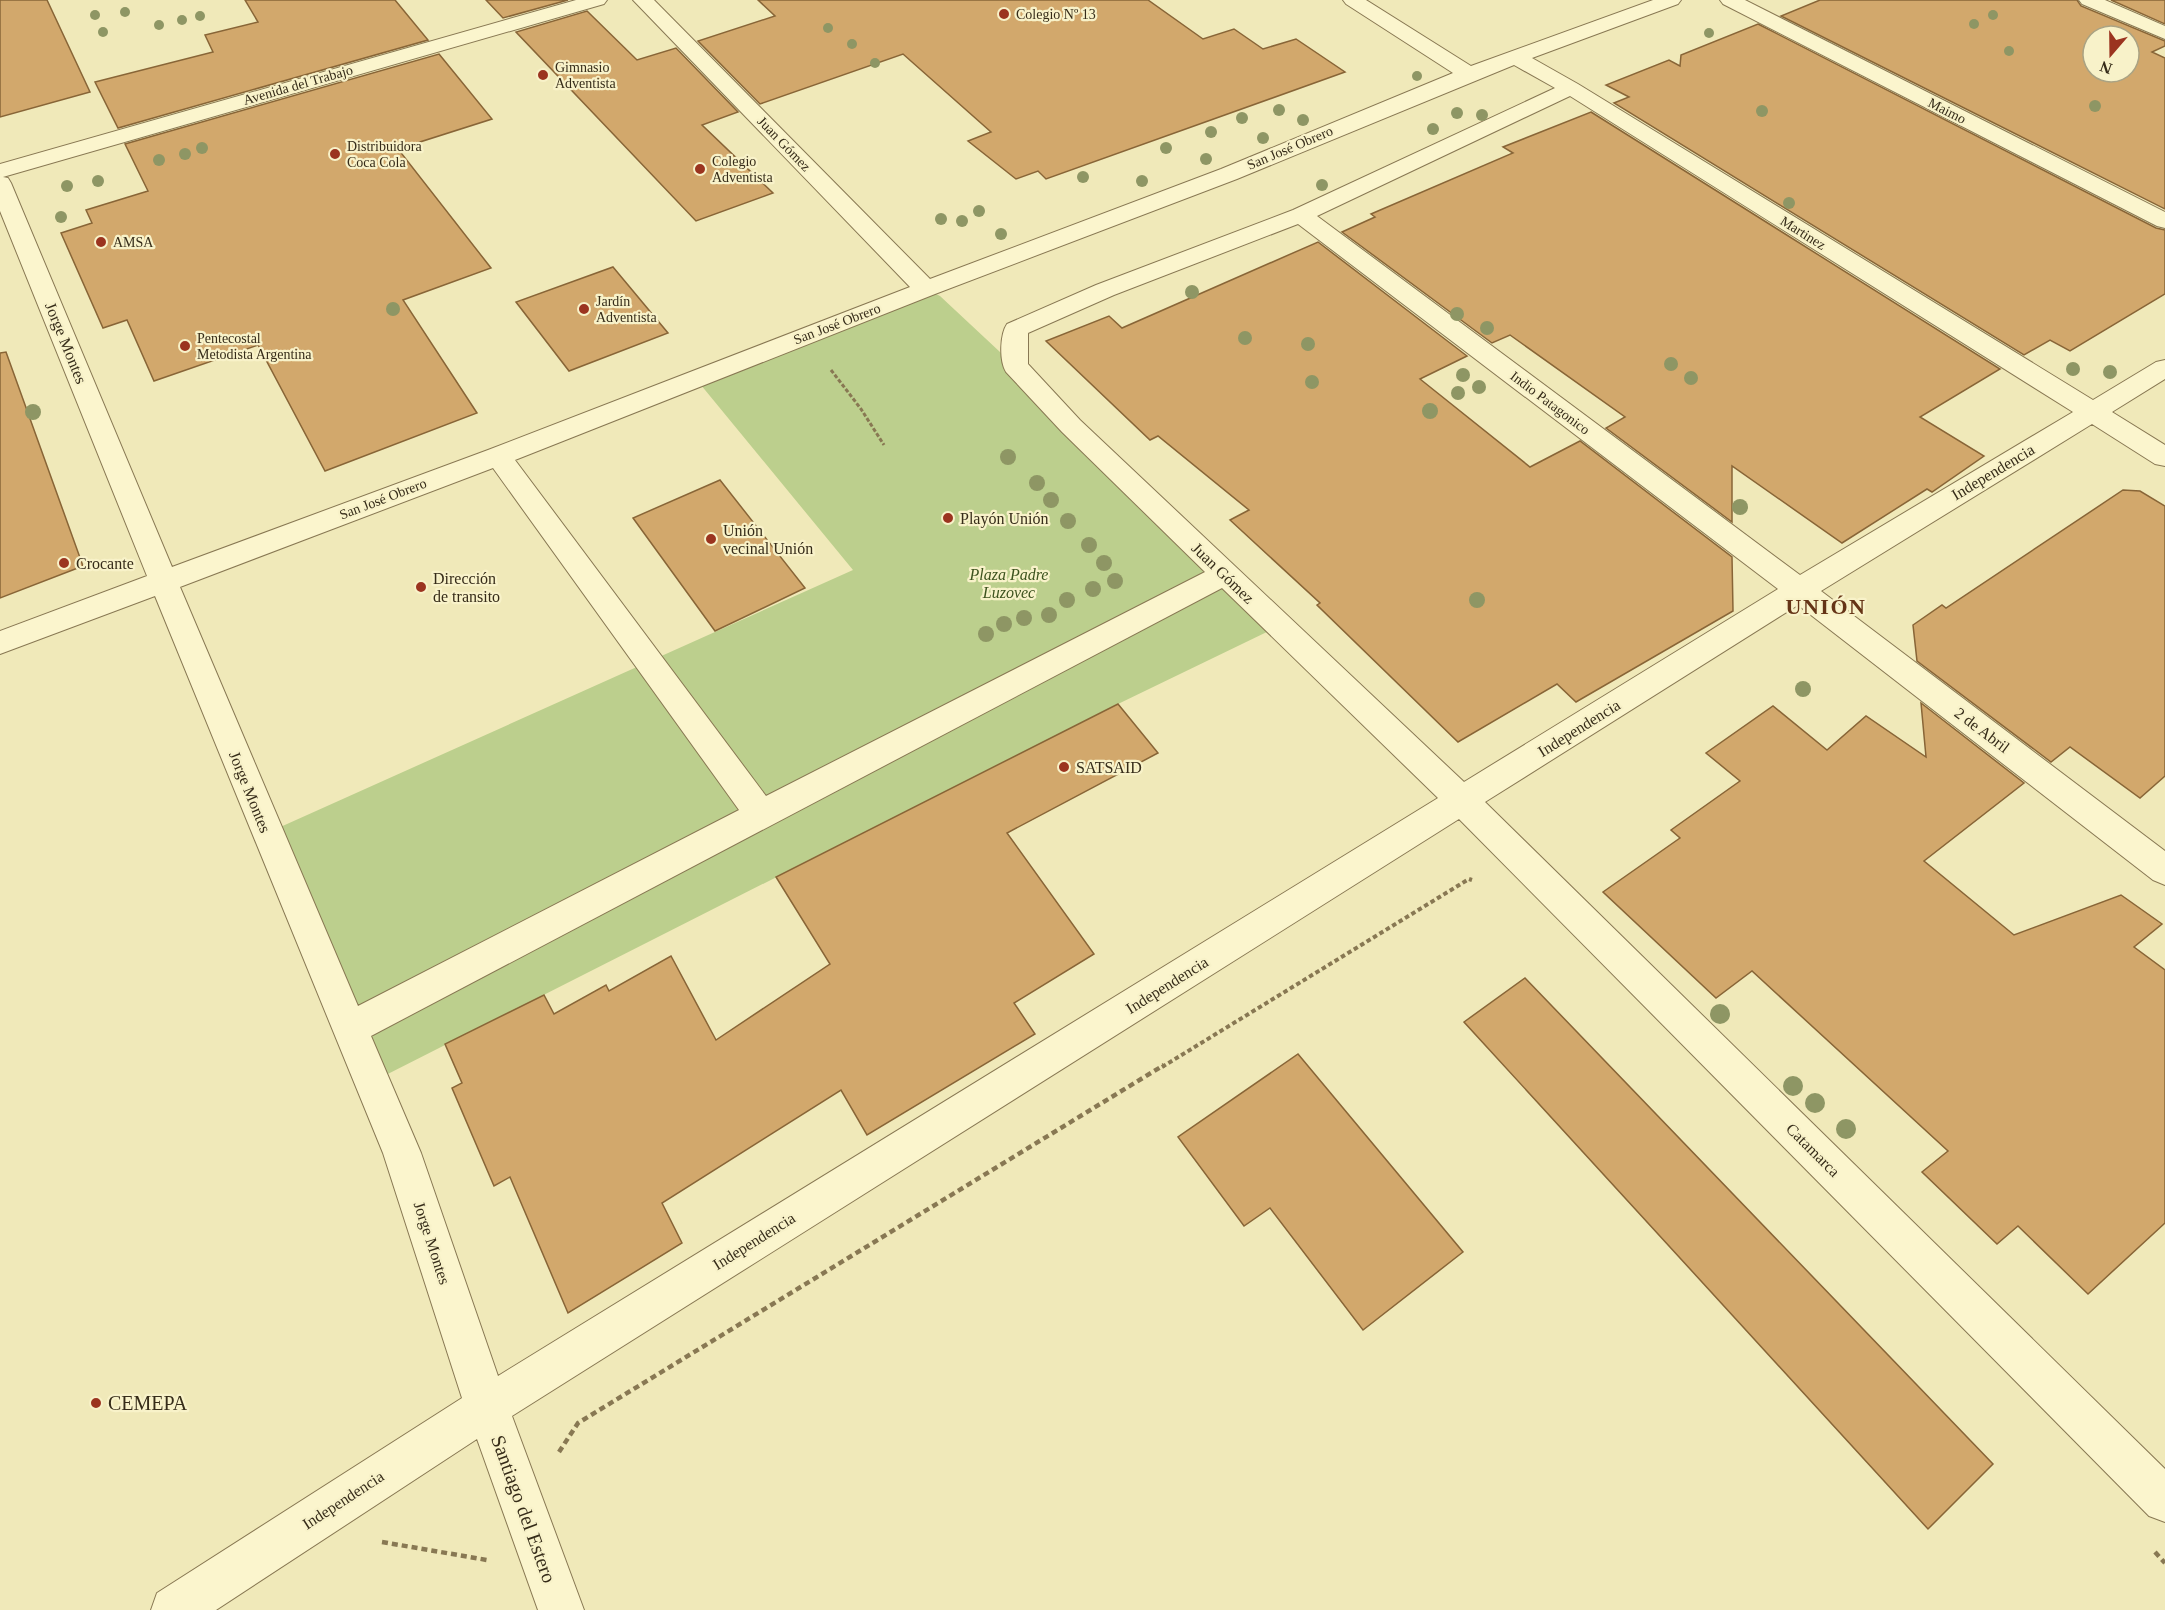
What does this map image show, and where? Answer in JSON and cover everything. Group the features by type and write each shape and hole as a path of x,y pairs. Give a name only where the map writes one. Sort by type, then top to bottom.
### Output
{"street":[{"name":"Avenida del Trabajo","path":"0,171 597,0"},
{"name":"Juan Gómez","path":"642,0 926,289"},
{"path":"1353,0 1469,74"},
{"name":"San José Obrero","path":"0,643 498,456 1229,174 1469,74 1671,0"},
{"name":"Maimo","path":"1730,0 2165,221"},
{"path":"2089,0 2165,33"},
{"name":"Martinez","path":"1515,57 1570,88 2165,457"},
{"path":"1301,215 1570,88"},
{"name":"Jorge Montes","path":"0,183 402,1153 487,1407"},
{"name":"Juan Gómez","path":"1301,215 1105,290 1016,329 1015,366 1071,426 1461,801"},
{"name":"Indio Patagonico","path":"1301,215 1799,590"},
{"name":"Independencia","path":"174,1610 487,1407 1799,590 2165,368"},
{"path":"498,456 760,814"},
{"path":"349,1029 1225,574"},
{"name":"2 de Abril","path":"1799,590 2165,870"},
{"name":"Catamarca","path":"1461,801 2165,1500"},
{"name":"Santiago del Estero","path":"487,1407 561,1610"}],"path":[{"path":"805,336 861,409 884,445"},
{"path":"554,1459 578,1423 1469,879 1479,883"},
{"path":"376,1541 489,1561"},
{"path":"2148,1546 2165,1563"}],"green space":[{"name":"Plaza Padre Luzovec","path":"926,289 940,296 1015,366 1279,626 1118,704 372,1082 267,833 853,570 696,379"}],"building":[{"path":"0,0 47,0 90,92 0,117"},
{"path":"245,0 395,0 428,40 118,128 95,82 213,52 205,35 258,22"},
{"path":"486,0 568,0 503,18"},
{"path":"758,0 1148,0 1203,39 1234,29 1263,49 1296,39 1345,72 1046,179 1038,171 1016,179 968,141 991,132 903,54 760,104 698,41 775,16"},
{"path":"1820,0 2077,0 2081,6 2124,24 2081,24 2081,84 2141,84 2141,31 2165,41 2165,46 2152,52 2165,58 2165,209 1781,16"},
{"path":"2111,0 2165,0 2165,24"},
{"path":"587,11 637,60 676,48 738,112 702,125 773,193 696,221 516,32"},
{"path":"1758,24 2156,228 2165,230 2165,294 2070,351 2050,340 2024,355 1614,103 1629,97 1606,85 1669,60 1680,66 1681,55"},
{"path":"439,54 492,119 398,149 491,268 403,300 477,413 325,471 258,345 154,381 127,320 103,328 61,233 92,223 86,210 148,191 125,144"},
{"path":"1591,112 2000,369 1920,417 1984,456 1932,492 1927,489 1842,543 1732,466 1732,522 1606,428 1625,417 1510,335 1492,343 1342,232 1375,217 1371,214 1513,153 1503,147"},
{"path":"1318,242 1467,356 1420,379 1530,467 1580,441 1732,557 1733,611 1576,702 1557,684 1458,742 1317,605 1320,603 1230,520 1249,510 1158,436 1150,440 1046,341 1109,316 1122,328"},
{"path":"613,267 668,333 569,371 516,302"},
{"path":"6,352 83,566 0,598 0,353"},
{"path":"720,480 805,588 715,631 633,518"},
{"path":"2123,490 2140,491 2165,506 2165,776 2140,798 2070,747 2051,762 1917,661 1913,625 1942,605 1946,608"},
{"path":"1921,703 2024,783 1924,861 2014,935 2121,895 2162,924 2134,947 2165,970 2165,1223 2088,1294 2018,1226 1997,1244 1922,1172 1948,1151 1752,971 1716,998 1603,892 1680,838 1671,830 1740,781 1706,753 1773,706 1827,750 1866,716 1926,757"},
{"path":"1118,704 1158,753 1007,833 1094,954 1014,1003 1035,1034 867,1135 841,1090 662,1203 682,1243 568,1313 510,1177 494,1186 452,1088 462,1083 445,1044 544,995 554,1014 606,985 609,991 671,956 716,1040 830,964 776,877"},
{"path":"1525,978 1993,1464 1928,1529 1464,1022"},
{"path":"1298,1054 1463,1252 1363,1330 1270,1208 1244,1226 1178,1137"}],"place":[{"name":"Colegio Nº 13","path":"1004,14"},
{"name":"Gimnasio Adventista","path":"543,75"},
{"name":"Distribuidora Coca Cola","path":"335,154"},
{"name":"Colegio Adventista","path":"700,169"},
{"name":"AMSA","path":"101,242"},
{"name":"Jardín Adventista","path":"584,309"},
{"name":"Pentecostal Metodista Argentina","path":"185,346"},
{"name":"Playón Unión","path":"948,518"},
{"name":"Unión vecinal Unión","path":"711,539"},
{"name":"Crocante","path":"64,563"},
{"name":"Dirección de transito","path":"421,587"},
{"name":"SATSAID","path":"1064,767"},
{"name":"CEMEPA","path":"96,1403"}],"district":[{"name":"UNIÓN","path":"1826,606"}]}
